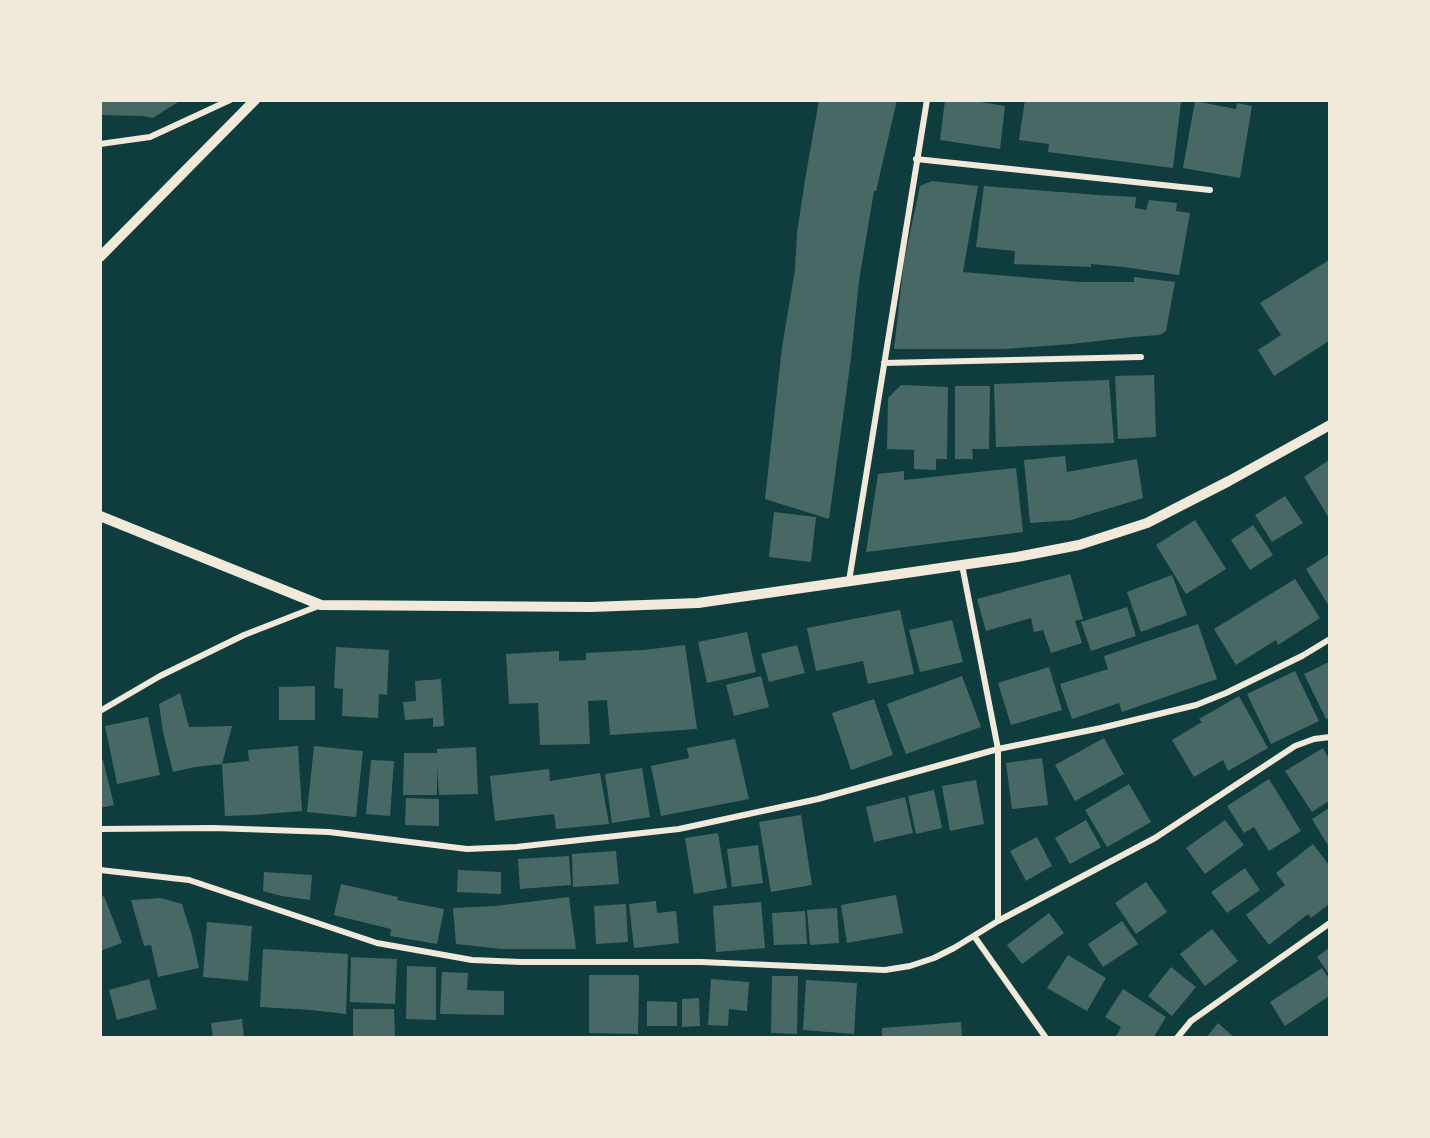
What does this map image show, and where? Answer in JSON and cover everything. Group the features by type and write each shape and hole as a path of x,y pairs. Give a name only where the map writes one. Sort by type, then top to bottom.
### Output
{"street":[{"path":"100,144 150,137 230,100"},
{"path":"100,257 255,100"},
{"path":"849,582 927,100"},
{"path":"916,159 1210,190"},
{"path":"884,363 1142,357"},
{"path":"100,711 160,676 244,635 321,605 591,606 698,603 1017,557 1079,545 1147,523 1229,481 1329,425"},
{"path":"100,516 321,605"},
{"path":"962,565 998,749 998,921"},
{"path":"100,829 214,828 329,832 467,849 516,847 679,829 818,799 998,749 1101,728 1196,705 1302,656 1329,639"},
{"path":"100,870 189,880 377,943 472,960 701,962 885,970 910,966 954,948 998,921 1155,838 1295,746 1314,739 1329,738"},
{"path":"1177,1038 1191,1021 1329,923"},
{"path":"974,936 1046,1038"}],"building":[{"path":"100,100 181,100 153,118 100,115"},
{"path":"819,100 897,100 876,191 874,191 859,281 829,519 765,499 782,347 795,270 797,233"},
{"path":"945,100 968,100 1005,106 1000,149 940,140"},
{"path":"1025,100 1167,100 1181,102 1173,168 1048,152 1049,144 1019,140"},
{"path":"1195,101 1236,109 1237,103 1252,106 1240,178 1183,168"},
{"path":"932,181 978,186 963,272 1079,282 1134,282 1134,277 1175,282 1166,331 1160,335 1005,349 894,349 904,261 920,186"},
{"path":"984,186 1136,197 1135,208 1146,210 1149,200 1177,203 1176,211 1190,213 1179,275 1091,264 1091,267 1014,264 1015,251 976,247"},
{"path":"1329,260 1329,341 1274,376 1258,350 1281,335 1260,303"},
{"path":"1154,375 1156,437 1118,439 1115,376"},
{"path":"1109,380 1114,443 996,447 994,384"},
{"path":"901,385 948,387 947,459 936,459 936,470 914,469 914,450 887,449 888,398"},
{"path":"955,386 990,386 989,449 972,449 973,459 955,459"},
{"path":"1065,456 1067,472 1137,459 1143,498 1071,520 1030,523 1024,460"},
{"path":"1329,460 1329,518 1304,477"},
{"path":"1016,468 1023,532 866,552 878,474 904,471 904,480"},
{"path":"1285,496 1303,523 1272,542 1255,515"},
{"path":"774,512 816,517 811,562 769,557"},
{"path":"1195,520 1226,569 1186,594 1156,545"},
{"path":"1253,525 1273,555 1250,570 1231,540"},
{"path":"1329,554 1329,606 1306,569"},
{"path":"1070,574 1083,619 1075,621 1082,643 1051,653 1043,630 1034,632 1031,618 986,631 977,599"},
{"path":"1172,575 1187,615 1141,632 1127,592"},
{"path":"1295,579 1320,618 1278,645 1276,640 1236,665 1214,629"},
{"path":"1127,607 1136,636 1091,651 1081,622"},
{"path":"900,610 914,674 868,684 863,661 816,671 807,628"},
{"path":"952,620 963,662 920,672 909,630"},
{"path":"1198,624 1217,679 1122,712 1119,703 1072,719 1060,684 1108,669 1104,656"},
{"path":"747,632 756,672 707,683 698,642"},
{"path":"685,645 697,729 610,735 607,700 588,701 590,744 540,745 538,703 509,704 506,654 559,651 559,661 586,660 586,653"},
{"path":"797,645 805,673 769,682 761,654"},
{"path":"336,647 389,650 387,695 379,694 378,718 342,716 343,689 334,688"},
{"path":"1329,662 1329,718 1326,719 1304,674"},
{"path":"1049,667 1062,710 1011,725 998,683"},
{"path":"1295,671 1319,721 1271,744 1247,694"},
{"path":"761,676 769,707 734,716 726,685"},
{"path":"962,676 981,727 906,754 887,704"},
{"path":"441,679 444,726 433,727 433,718 405,720 403,702 416,701 415,681"},
{"path":"315,686 315,720 279,720 279,687"},
{"path":"180,693 189,727 232,726 222,764 173,772 159,704"},
{"path":"1239,696 1268,748 1228,771 1223,760 1194,777 1172,740 1202,722 1199,719"},
{"path":"874,699 893,755 851,770 832,713"},
{"path":"148,717 160,775 117,784 105,726"},
{"path":"1104,738 1124,774 1075,801 1055,765"},
{"path":"735,739 749,799 661,816 651,766 689,758 687,748"},
{"path":"298,746 302,811 225,816 222,764 249,761 248,750"},
{"path":"314,746 363,751 356,817 307,812"},
{"path":"476,747 478,794 439,795 437,766 437,795 403,795 404,753 437,753 437,749"},
{"path":"1323,748 1329,759 1329,801 1312,812 1285,771"},
{"path":"1042,758 1048,805 1012,809 1006,763"},
{"path":"103,760 114,805 100,808 100,761"},
{"path":"371,760 394,761 390,816 366,814"},
{"path":"642,768 650,817 612,823 605,774"},
{"path":"549,769 550,781 600,773 609,824 556,829 554,814 495,821 490,776"},
{"path":"1269,779 1301,831 1269,851 1254,827 1244,833 1227,806"},
{"path":"976,780 984,824 950,831 942,786"},
{"path":"1129,784 1151,822 1107,847 1085,810"},
{"path":"934,790 942,828 916,834 908,796"},
{"path":"905,797 913,833 874,842 866,807"},
{"path":"406,798 439,799 439,826 405,825"},
{"path":"1329,808 1329,847 1312,819"},
{"path":"801,815 812,885 771,892 759,822"},
{"path":"1086,820 1101,847 1070,864 1055,838"},
{"path":"1225,820 1244,845 1205,874 1186,848"},
{"path":"718,833 727,888 694,894 685,838"},
{"path":"1037,837 1052,866 1026,881 1010,851"},
{"path":"1313,844 1329,865 1329,904 1311,918 1308,914 1269,945 1246,915 1285,885 1276,873"},
{"path":"758,845 763,883 732,887 727,849"},
{"path":"616,851 619,884 573,887 572,854"},
{"path":"569,856 571,885 520,889 518,859"},
{"path":"1245,868 1260,890 1227,913 1211,892"},
{"path":"458,870 501,872 501,894 457,892"},
{"path":"264,872 312,875 310,900 263,891"},
{"path":"1146,882 1167,912 1136,934 1115,903"},
{"path":"341,884 398,897 397,900 444,909 437,944 390,936 391,929 334,915"},
{"path":"896,895 903,933 847,943 841,905"},
{"path":"104,896 122,943 100,951 100,898"},
{"path":"569,897 576,949 502,949 456,944 453,908 495,906"},
{"path":"161,898 182,904 199,968 158,977 151,945 144,946 131,900"},
{"path":"656,901 657,913 676,911 679,943 634,948 629,904"},
{"path":"761,902 765,948 716,952 713,906"},
{"path":"626,904 628,942 596,944 594,906"},
{"path":"837,908 839,943 810,945 807,910"},
{"path":"805,911 807,944 774,945 772,913"},
{"path":"1049,913 1064,933 1022,964 1007,945"},
{"path":"1122,921 1138,944 1103,967 1088,944"},
{"path":"207,922 252,926 248,981 203,977"},
{"path":"1212,929 1238,961 1205,986 1180,954"},
{"path":"1329,948 1329,974 1317,957"},
{"path":"263,949 348,954 346,1014 260,1007"},
{"path":"1068,955 1106,978 1087,1011 1047,988"},
{"path":"351,957 397,959 395,1004 350,1002"},
{"path":"407,966 436,967 436,1020 406,1019"},
{"path":"1171,967 1196,987 1172,1016 1148,996"},
{"path":"1322,968 1329,979 1329,996 1285,1026 1270,1002"},
{"path":"442,972 468,973 467,990 504,991 504,1015 440,1014"},
{"path":"589,975 639,975 638,1034 589,1033"},
{"path":"772,976 798,976 797,1034 771,1033"},
{"path":"149,979 157,1009 117,1020 109,990"},
{"path":"711,979 749,982 747,1011 729,1009 728,1026 708,1025"},
{"path":"806,980 857,983 854,1034 803,1030"},
{"path":"1123,989 1166,1017 1153,1038 1115,1038 1121,1027 1105,1017"},
{"path":"699,998 700,1026 682,1027 682,999"},
{"path":"647,1001 677,1002 677,1026 647,1026"},
{"path":"353,1009 394,1009 395,1037 353,1037"},
{"path":"242,1019 244,1038 213,1038 211,1023"},
{"path":"961,1022 962,1038 882,1038 882,1028"},
{"path":"1218,1023 1235,1038 1206,1038"}]}
